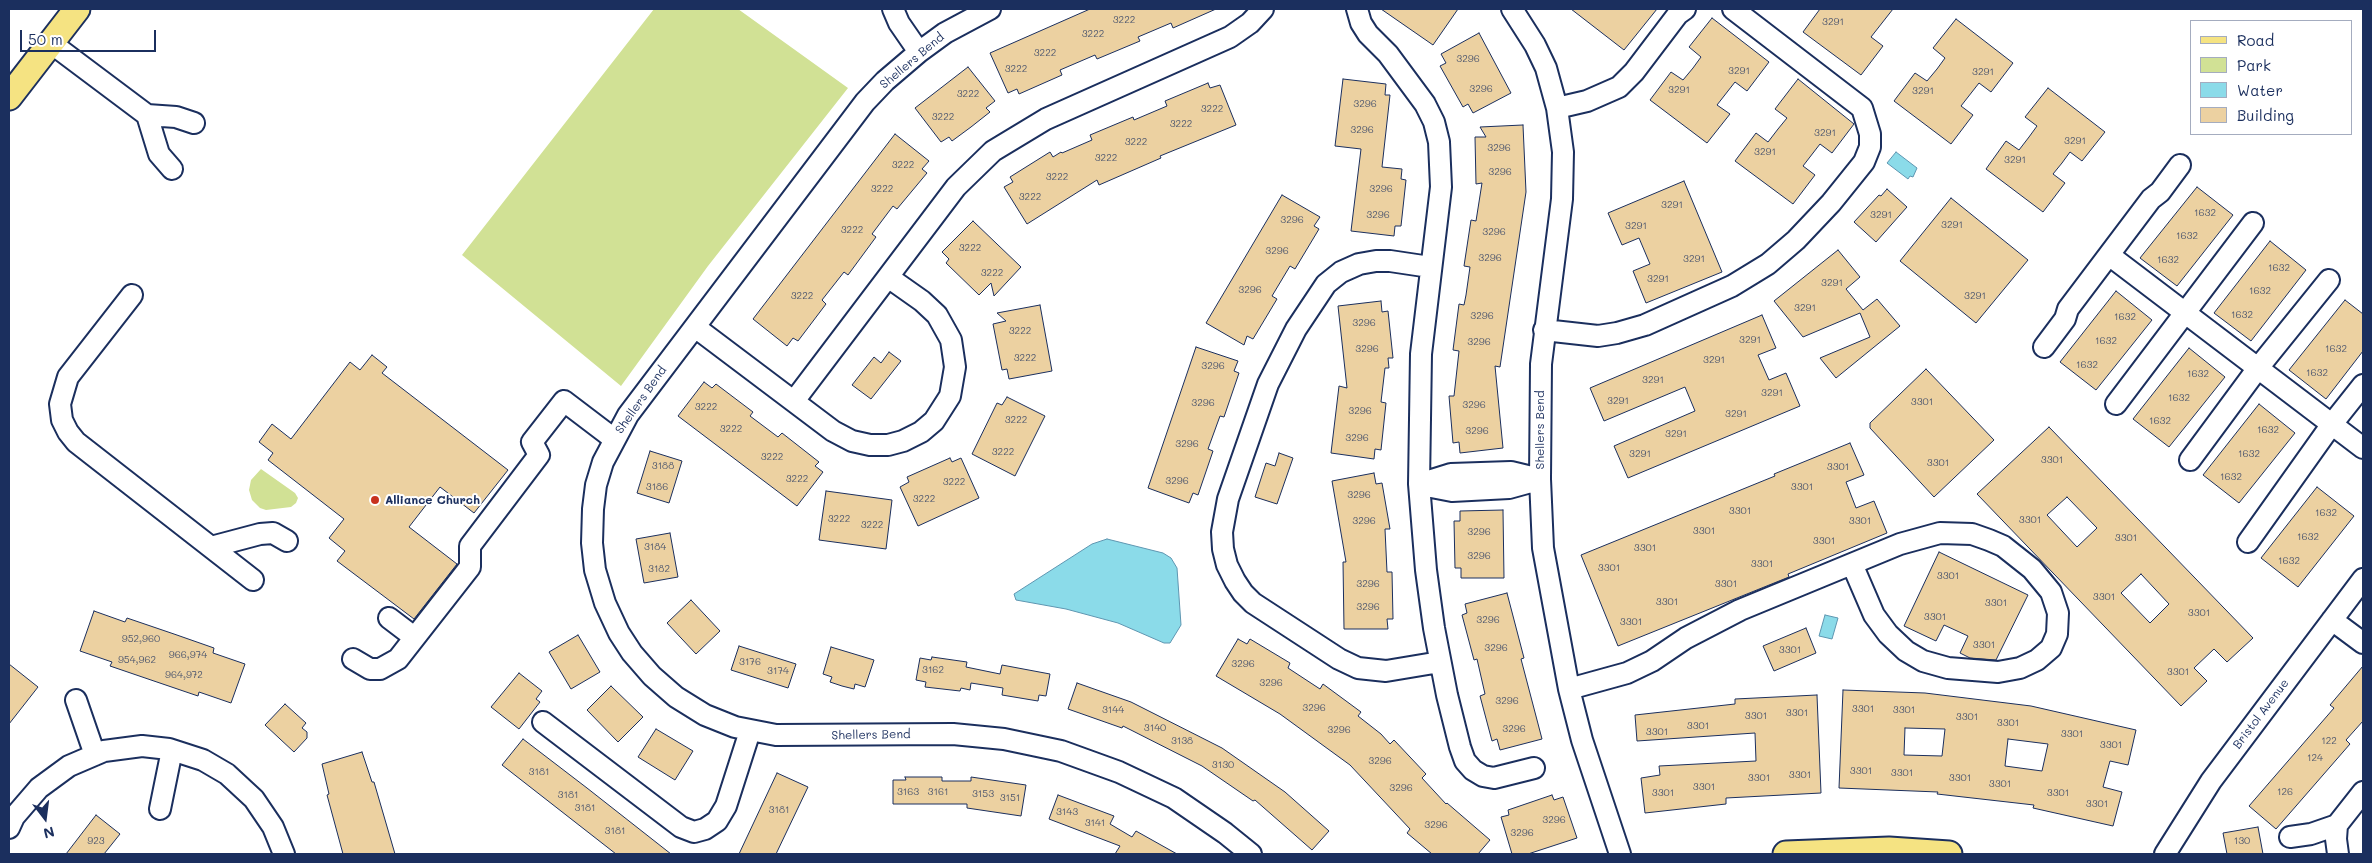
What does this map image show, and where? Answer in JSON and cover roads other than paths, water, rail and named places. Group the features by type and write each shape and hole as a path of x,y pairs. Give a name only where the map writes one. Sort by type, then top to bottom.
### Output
{"main road":[{"path":"9,97 77,9"},
{"path":"1786,854 1888,852 1949,854"}],"street":[{"path":"893,9 899,23 918,52"},
{"name":"Shellers Bend","path":"990,9 945,33 918,52 885,81 865,102 628,415 614,439 596,485 593,509 592,543 595,570 605,603 632,653 652,676 676,697 705,714 750,731 776,735 953,734 1004,739 1061,751 1119,772 1174,798 1226,833 1251,854"},
{"path":"794,401 956,187 993,151 1046,119 1230,37 1250,24 1263,9"},
{"path":"1357,9 1361,22 1368,34 1388,54 1425,104 1434,122 1439,142 1441,186 1430,267 1421,364 1420,484 1426,570 1440,662 1465,761 1473,770 1483,776 1494,778 1534,768"},
{"name":"Shellers Bend","path":"1512,9 1535,45 1546,68 1561,129 1564,174 1544,330 1540,393 1540,479 1543,548 1569,689 1582,740 1620,854"},
{"path":"1557,108 1587,101 1620,87 1634,72 1678,14 1685,9"},
{"path":"1544,330 1598,336 1617,333 1645,325 1732,286 1768,264 1796,240 1831,203 1864,162 1870,147 1870,134 1862,108 1733,9"},
{"path":"52,43 147,115 176,116 194,123"},
{"path":"147,115 159,154 172,169"},
{"path":"2044,347 2064,320 2068,309 2151,199 2160,192 2180,165"},
{"path":"2116,404 2253,223"},
{"path":"2109,255 2363,448"},
{"path":"1430,267 1390,261 1376,261 1359,264 1341,272 1326,284 1296,328 1268,384 1228,499 1222,532 1223,549 1227,565 1234,581 1243,593 1253,603 1339,659 1358,668 1386,671 1440,662"},
{"path":"695,327 833,432 852,441 870,445 888,445 903,441 921,432 934,421 950,396 955,367 951,340 937,315 922,301 888,277"},
{"path":"2190,460 2258,368 2330,280"},
{"path":"132,295 68,377 60,404 62,420 76,442 253,580"},
{"path":"2248,542 2332,424 2363,385"},
{"path":"353,659 370,669 380,670 398,658 470,567 470,546 540,455 532,442 564,401 614,439"},
{"path":"1420,484 1451,474 1511,472 1540,479"},
{"path":"210,547 260,534 273,533 287,540"},
{"path":"1569,689 1627,673 1652,661 1686,638 1740,610 1900,544 1940,533 1972,534 1989,540 2003,546 2032,569 2051,592 2058,613 2056,634 2051,648 2037,660 2020,668 1990,671 1948,668 1923,660 1906,651 1888,634 1874,615 1852,564"},
{"name":"Bristol Avenue","path":"2165,854 2211,782 2363,578"},
{"path":"389,618 414,637"},
{"path":"2332,620 2363,643"},
{"path":"76,700 95,755"},
{"path":"543,722 681,827 694,832 705,829 717,821 726,806 750,731"},
{"path":"9,828 14,817 38,788 69,766 104,752 142,746 172,750 203,760 227,774 254,799 273,827 284,854"},
{"path":"160,809 172,750"},
{"path":"2290,837 2311,834 2337,825 2363,792"},
{"path":"2337,825 2338,854"}],"water":[{"path":"1896,152 1917,168 1913,177 1910,176 1908,179 1887,163"},
{"path":"1107,539 1163,553 1171,558 1177,568 1181,625 1170,643 1164,643 1118,623 1066,609 1016,600 1014,594 1092,544"},
{"path":"1825,615 1838,618 1832,639 1819,636"}],"place":[{"name":"Alliance Church","path":"375,500"}]}
